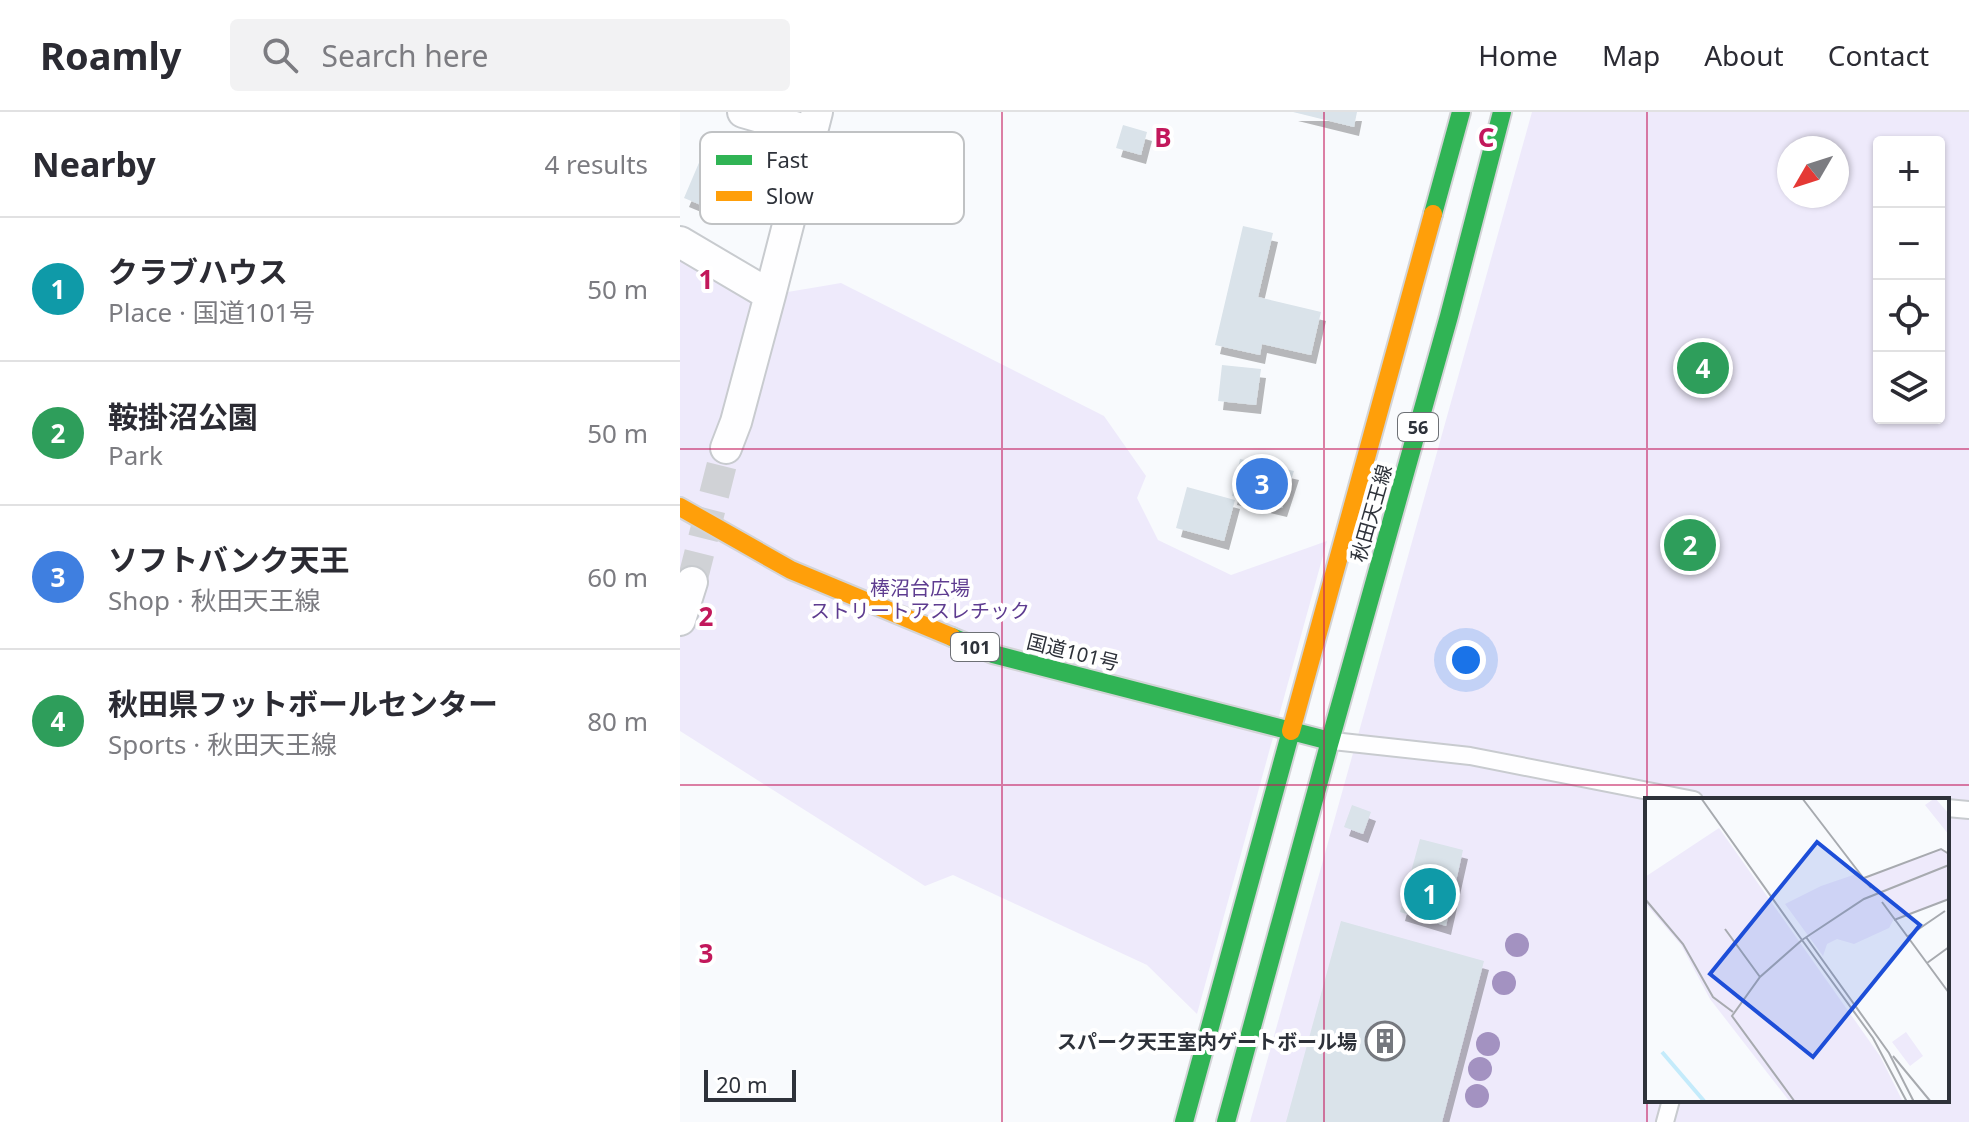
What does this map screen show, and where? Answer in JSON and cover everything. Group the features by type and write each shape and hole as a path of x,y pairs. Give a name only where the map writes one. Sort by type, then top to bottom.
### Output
{"main road":[{"name":"秋田天王線","path":"1291,731 1461,112"},
{"name":"秋田天王線","path":"1330,741 1449,316 1502,112"},
{"name":"国道101号","path":"680,507 791,570 993,654 1330,741"},
{"path":"1184,1122 1291,731"},
{"path":"1226,1122 1330,741"}],"street":[{"path":"743,112 814,122"},
{"path":"726,448 788,224"},
{"path":"680,242 770,295"},
{"path":"680,620 692,582"}],"lane":[{"path":"1330,741 1470,756 1684,798"},
{"path":"1949,808 1969,810"},
{"path":"1665,1122 1670,1102"}],"green space":[{"path":"1532,112 1969,112 1969,1122 1250,1122"},
{"name":"棒沼台広場 ストリートアスレチック","path":"680,242 770,295 841,283 1104,416 1146,476 1137,498 1158,540 1231,575 1327,541 1197,1014 1147,965 953,875 925,886 680,731"}],"building":[{"path":"1293,112 1357,112 1354,127"},
{"path":"1123,125 1147,132 1141,155 1116,148"},
{"path":"700,160 700,205 684,198"},
{"path":"1243,226 1273,233 1258,297 1321,312 1311,355 1262,344 1260,355 1215,345"},
{"path":"1222,365 1261,369 1256,405 1218,401"},
{"path":"1240,459 1294,471 1282,508 1232,496"},
{"path":"1187,487 1235,500 1224,541 1176,528"},
{"path":"1352,805 1371,812 1363,834 1344,827"},
{"path":"1420,839 1463,850 1446,926 1400,912"},
{"name":"スパーク天王室内ゲートボール場","path":"1341,921 1484,961 1442,1122 1286,1122"}],"tunnel":[{"path":"692,582 726,448"}],"traffic: fast":[{"path":"1433,214 1461,112"},
{"path":"1330,741 1449,316 1502,112"},
{"path":"952,637 993,654 1330,741 1226,1122"},
{"path":"1184,1122 1291,731"}],"traffic: slow":[{"path":"1291,731 1433,214"},
{"path":"680,507 791,570 952,637"}],"place":[{"name":"秋田県フットボールセンター","path":"1703,368"},
{"name":"ソフトバンク天王","path":"1262,484"},
{"name":"鞍掛沼公園","path":"1690,545"},
{"name":"クラブハウス","path":"1430,894"},
{"name":"スパーク天王室内ゲートボール場","path":"1385,1041"}]}
